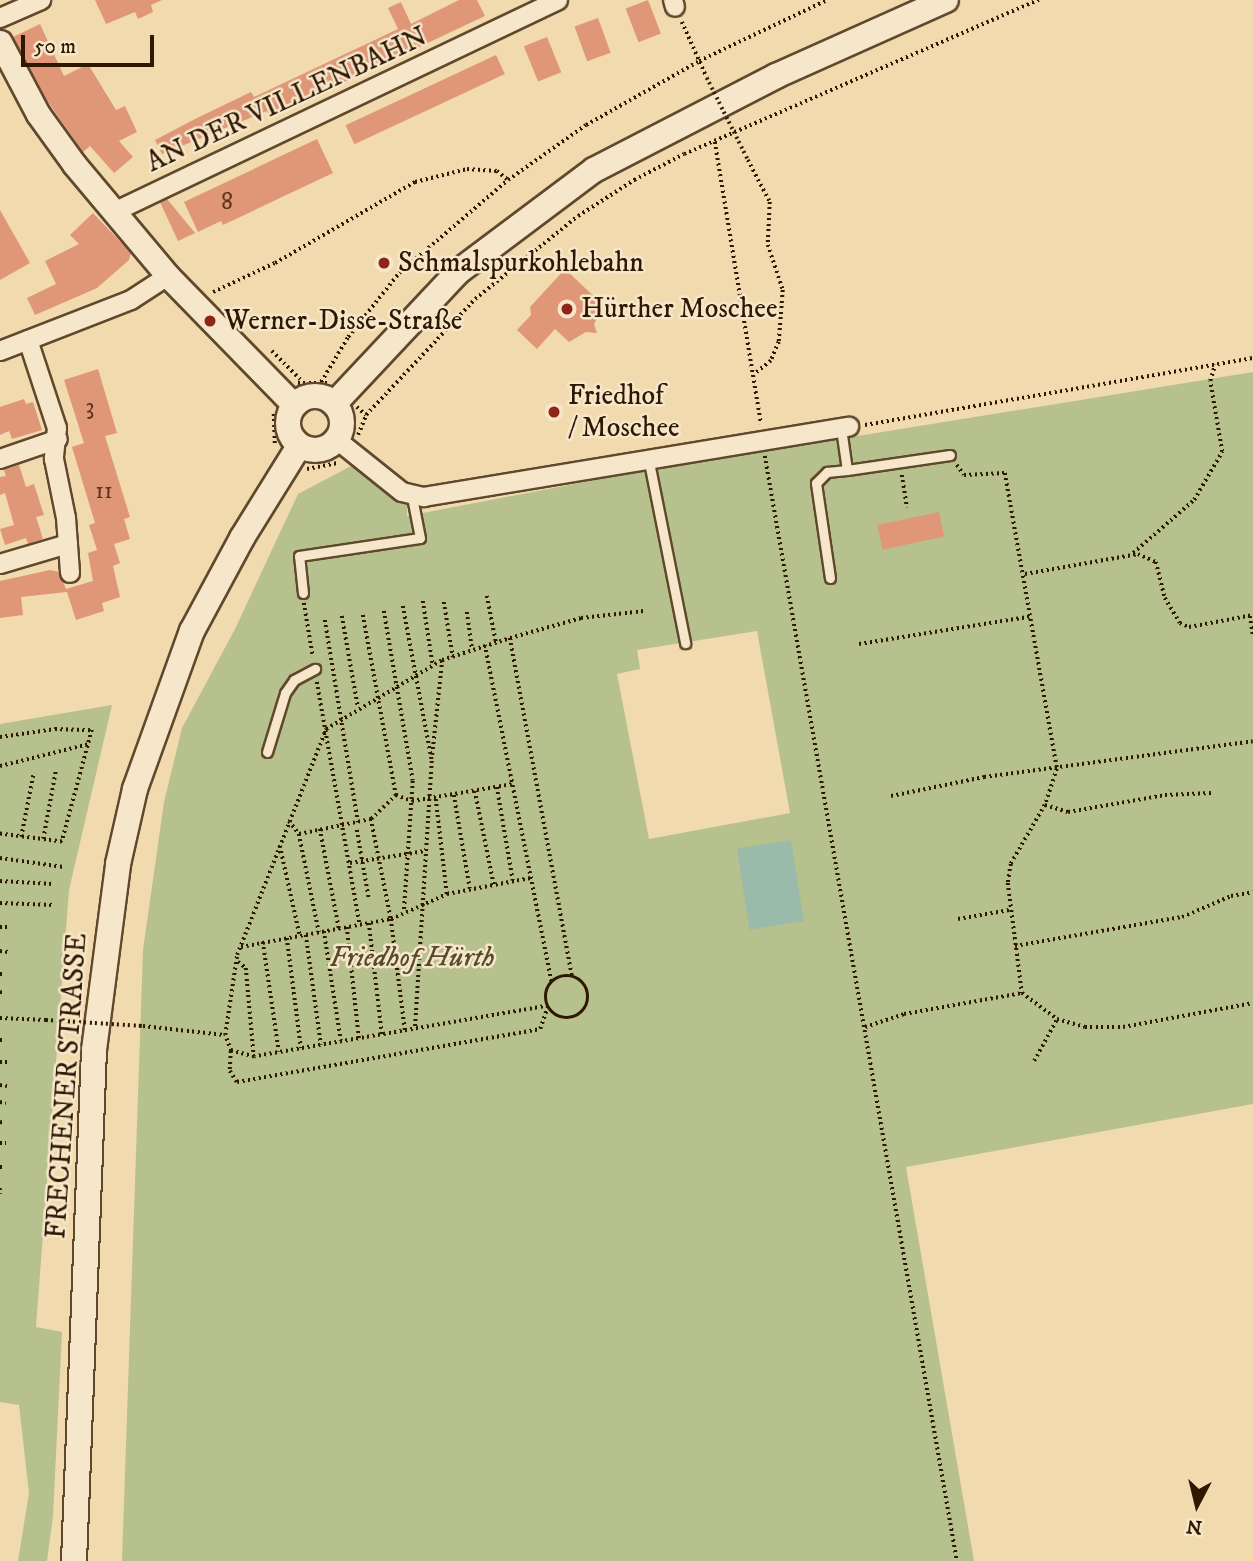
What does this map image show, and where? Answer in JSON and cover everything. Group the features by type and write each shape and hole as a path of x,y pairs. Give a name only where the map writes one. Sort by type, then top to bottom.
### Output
{"main road":[{"path":"339,399 458,272 594,170 764,82 946,0"},
{"path":"318,396 339,399 343,445 295,452 288,422 290,402 318,396"},
{"name":"FRECHENER STRASSE","path":"75,1561 94,1050 118,864 139,776 192,631 295,452"}],"street":[{"path":"0,18 41,0"},
{"name":"AN DER VILLENBAHN","path":"114,212 558,0"},
{"path":"0,42 38,114 114,212 168,276 290,402"},
{"path":"0,351 131,300 168,276"},
{"path":"28,340 58,439 54,459 68,544 69,573"},
{"path":"343,445 412,497 476,481 648,456 763,443 845,428"},
{"path":"0,459 58,439"},
{"path":"0,564 68,544"}],"lane":[{"path":"845,428 847,470"},
{"path":"830,578 816,483 827,472 950,455"},
{"path":"648,456 685,643"},
{"path":"303,593 299,556 420,537 412,497"},
{"path":"267,752 285,694 294,680 315,669"}],"path":[{"path":"321,382 348,337 399,273 508,180 586,125 699,61 827,0"},
{"path":"366,415 339,399 332,384 300,379 290,402 272,417 275,449 295,452 309,470 341,461 343,445 366,415 475,299 521,260 634,180 1039,0"},
{"path":"674,3 707,78 770,202 768,245 783,290 779,342 771,361 756,373"},
{"path":"715,142 756,373 763,443 957,1561"},
{"path":"214,292 275,263 415,182 467,169 497,171 508,180"},
{"path":"845,428 1253,358"},
{"path":"1133,554 1194,500 1222,452 1210,381 1215,365"},
{"path":"950,455 964,475 1005,473 1033,616 1057,769 1045,805 1011,864 1009,910 1022,993 1057,1019 1085,1027 1123,1027 1253,1003"},
{"path":"900,462 907,508"},
{"path":"1025,574 1133,554 1156,562 1166,598 1180,623 1189,626 1251,615 1253,636"},
{"path":"303,593 360,925"},
{"path":"487,596 496,642"},
{"path":"423,601 433,666"},
{"path":"444,602 453,657"},
{"path":"403,606 432,761"},
{"path":"384,611 412,802 404,912"},
{"path":"485,645 552,982 546,993 548,1006 541,1029 237,1082 230,1071 231,1051 226,1035 240,947 326,729 377,696 442,660 485,645 581,618 644,611"},
{"path":"467,612 472,649"},
{"path":"363,615 396,795"},
{"path":"342,616 358,708"},
{"path":"859,644 1033,616"},
{"path":"325,620 358,822"},
{"path":"231,1051 254,1057 548,1006 565,1018 584,1010 588,989 572,976 510,638"},
{"path":"415,1028 428,800 442,660"},
{"path":"0,737 55,729 92,730 62,842 0,834"},
{"path":"891,796 984,777 1057,769 1253,738"},
{"path":"0,766 89,744"},
{"path":"43,839 56,769"},
{"path":"21,836 33,775"},
{"path":"396,795 412,802 512,784"},
{"path":"497,787 513,881"},
{"path":"475,791 494,885"},
{"path":"1045,805 1068,812 1165,795 1211,793"},
{"path":"299,834 371,819 396,795"},
{"path":"454,795 470,889"},
{"path":"436,798 447,894"},
{"path":"371,819 381,858 391,919 405,1030"},
{"path":"289,820 299,834 322,932 341,1041"},
{"path":"320,829 340,929"},
{"path":"357,830 369,900"},
{"path":"280,845 288,865 303,935 321,1045"},
{"path":"350,863 425,851"},
{"path":"0,858 63,867"},
{"path":"240,947 391,919 447,894 530,878"},
{"path":"0,881 54,884"},
{"path":"1015,946 1182,917 1231,896 1253,892"},
{"path":"0,903 54,905"},
{"path":"958,919 1009,910"},
{"path":"369,923 382,1034"},
{"path":"0,927 11,928"},
{"path":"347,927 359,1038"},
{"path":"287,938 301,1048"},
{"path":"263,943 279,1052"},
{"path":"0,951 8,952"},
{"path":"237,961 246,968 254,1057"},
{"path":"552,982 572,976"},
{"path":"865,1027 896,1016 1022,993"},
{"path":"0,1018 143,1026 226,1035"},
{"path":"1034,1061 1057,1019"},
{"path":"0,1062 9,1062"},
{"path":"0,1085 7,1086"},
{"path":"0,1102 6,1103"},
{"path":"0,1188 0,1194"}],"green space":[{"name":"Friedhof Hürth","path":"1253,372 1253,1104 906,1167 974,1561 122,1561 143,950 164,802 182,728 235,629 298,494 355,464 407,504 407,516 642,471","holes":["757,631 790,813 649,839 617,674 640,669 637,650"]},
{"path":"112,705 69,890 36,1327 62,1332 53,1516 47,1561 18,1561 29,1493 19,1405 0,1402 0,724"}],"shaded area":[{"path":"791,840 804,921 750,930 737,849"}],"building":[{"path":"95,0 162,0 151,5 153,12 138,19 135,12 106,24"},
{"path":"459,0 477,0 485,16 270,117 267,111 162,154 155,140 251,92 254,97 398,29 388,8 401,2 411,24"},
{"path":"648,0 661,34 638,42 626,9"},
{"path":"598,18 611,53 587,61 575,27"},
{"path":"40,24 64,76 88,64 116,110 125,106 137,132 119,141 133,157 114,173 90,146 83,152 46,99 13,37"},
{"path":"547,37 561,72 538,82 524,46"},
{"path":"496,55 505,74 354,144 346,125"},
{"path":"317,139 333,173 223,225 221,221 198,232 184,202"},
{"path":"167,199 195,233 178,241 160,202"},
{"path":"0,210 30,263 0,280"},
{"path":"93,213 131,253 129,260 97,288 35,315 27,298 56,284 45,261 79,244 70,235"},
{"name":"Hürther Moschee","path":"565,269 604,306 594,324 597,333 586,332 569,342 555,329 537,349 517,330 531,315 530,307"},
{"path":"98,369 117,433 105,436 130,517 124,519 130,539 114,544 120,563 113,566 120,597 102,603 104,611 76,620 67,592 21,597 23,615 0,618 0,581 50,570 59,572 66,589 93,581 88,553 97,550 89,525 95,523 72,447 84,443 64,380"},
{"path":"24,399 26,404 33,402 42,430 12,439 9,431 0,435 0,407"},
{"path":"19,465 26,487 34,484 44,515 36,517 43,539 28,544 26,538 5,545 0,529 14,525 5,493 0,495 0,477 6,476 4,470"},
{"path":"939,512 944,536 883,550 877,525"}],"place":[{"name":"Schmalspurkohlebahn","path":"384,263"},
{"name":"Hürther Moschee","path":"567,309"},
{"name":"Werner-Disse-Straße","path":"210,321"},
{"name":"Friedhof / Moschee","path":"554,412"}]}
